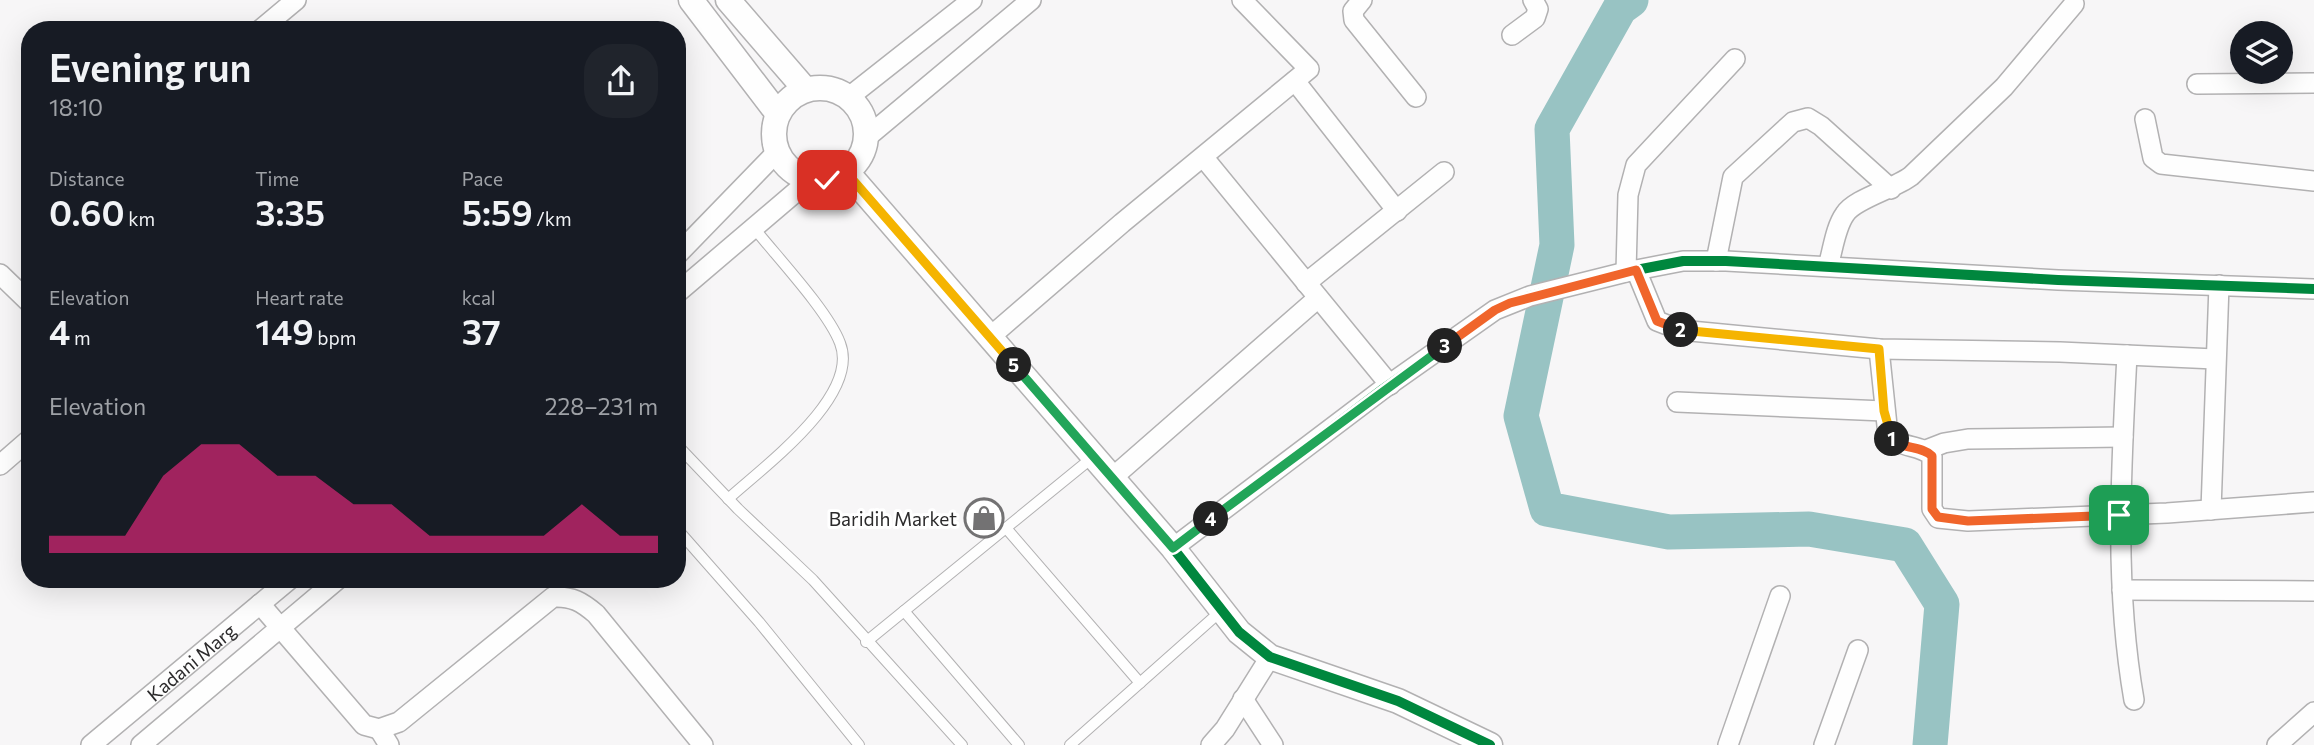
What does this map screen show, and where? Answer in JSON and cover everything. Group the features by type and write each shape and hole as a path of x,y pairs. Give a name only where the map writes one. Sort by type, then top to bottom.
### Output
{"street":[{"path":"271,21 296,0"},
{"path":"691,0 778,114"},
{"path":"728,0 805,89"},
{"path":"849,97 972,0"},
{"path":"866,138 1031,0"},
{"path":"990,337 1122,223 1309,69 1242,0"},
{"path":"1362,0 1353,11 1354,20 1416,97"},
{"path":"1512,35 1535,18 1538,9 1533,0"},
{"path":"1828,266 1844,214 1851,207 1891,189 1911,176 2004,87 2074,4"},
{"path":"1735,59 1636,165 1628,195 1631,271 1652,315 1665,326 1879,349 2215,359"},
{"path":"1295,81 1397,211"},
{"path":"2197,84 2314,83"},
{"path":"821,87 849,97 862,116 866,138 862,153 846,172 827,180 811,180 785,165 777,152 773,137 778,114 792,96 805,89 821,87"},
{"path":"1716,261 1733,177 1776,134 1801,118 1808,118 1821,126 1891,189"},
{"path":"2145,119 2153,158 2161,164 2314,181"},
{"path":"686,246 777,152"},
{"path":"1204,158 1390,385"},
{"path":"846,172 1173,548 1239,632 1270,657 1398,701 1490,745"},
{"path":"1112,478 1397,211 1444,172"},
{"path":"686,285 811,180"},
{"path":"1173,548 1495,310 1530,296 1631,271 1683,261 1716,261 2314,289"},
{"path":"0,274 21,294"},
{"path":"2211,510 2219,285"},
{"path":"1879,349 1888,435 1895,443 1926,450 1932,456 1932,509 1938,517 1968,521 2119,515 2314,502"},
{"path":"2127,355 2119,515 2126,656 2134,700"},
{"path":"1677,402 1884,411"},
{"path":"1926,450 1944,443 1968,439 2123,437"},
{"path":"0,465 21,447"},
{"name":"Kadani Marg","path":"141,745 327,588"},
{"path":"2122,590 2314,591"},
{"path":"265,592 281,627 364,724 384,737 553,597 567,596 583,603 596,614 703,745"},
{"name":"Kadani Marg","path":"91,745 265,592"},
{"path":"1728,745 1780,596"},
{"path":"1824,745 1858,650"},
{"path":"1210,745 1270,657"},
{"path":"1243,699 1273,745"},
{"path":"2277,745 2314,712"}],"lane":[{"path":"728,499 823,410 844,370 844,354 833,330 754,228"},
{"path":"686,455 728,499 813,580 866,642 962,745"},
{"path":"866,642 1093,457"},
{"path":"1006,527 1140,683"},
{"path":"686,539 759,622 859,745"},
{"path":"1070,745 1222,610"},
{"path":"904,611 1019,745"}],"waterway":[{"path":"1631,0 1620,8 1552,129 1557,245 1521,416 1547,509 1669,532 1809,529 1905,545 1942,604 1930,745"}],"cycle path":[{"path":"846,171 1173,548 1239,632 1270,657 1398,701 1490,745"},
{"path":"1173,548 1383,389 1495,310 1530,296 1626,272 1683,261 1726,261 2058,280 2314,289"}],"place":[{"name":"Baridih Market","path":"984,518"}],"route":[{"path":"827,180 846,172 1173,548 1383,389 1495,310 1530,296 1636,270 1652,315 1665,326 1680,330 1879,349 1888,435 1895,443 1926,450 1932,456 1932,509 1938,517 1950,521 1968,521 2119,515"}]}
